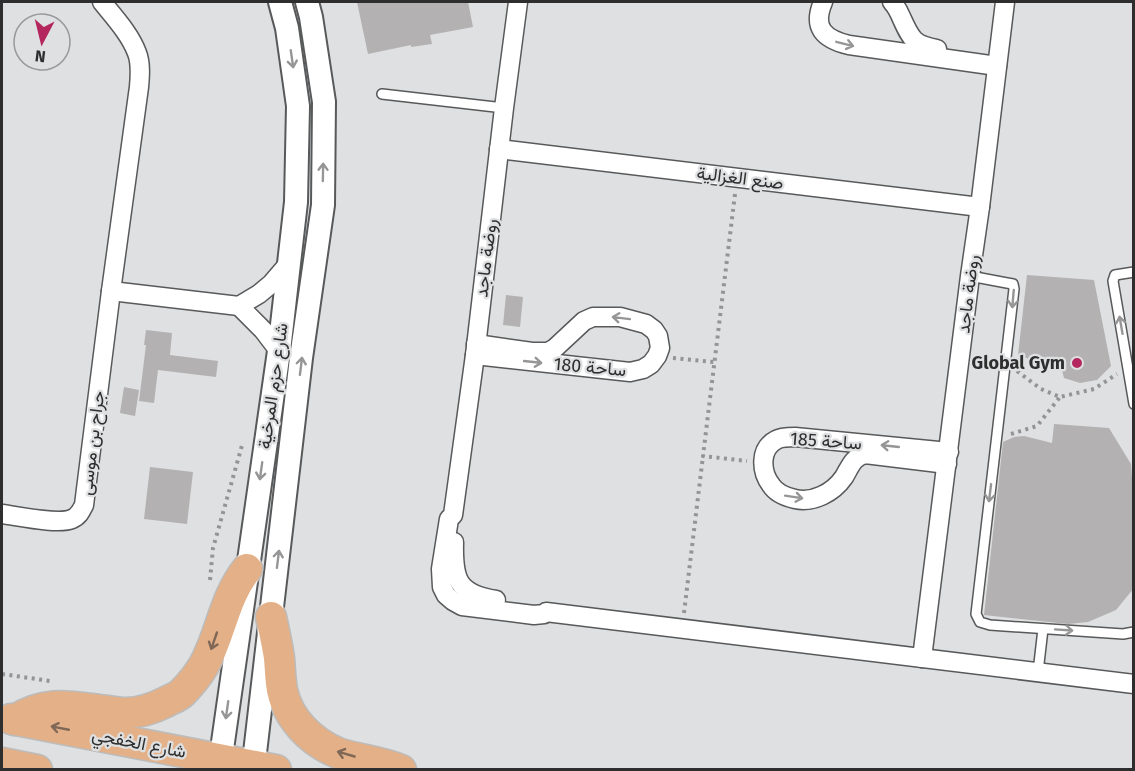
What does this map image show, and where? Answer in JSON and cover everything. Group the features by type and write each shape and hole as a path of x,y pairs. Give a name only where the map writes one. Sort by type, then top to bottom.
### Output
{"highway":[{"path":"8,719 47,706 126,713 141,711 156,707 181,694 204,664 229,597 247,569"},
{"path":"271,617 283,693 298,724 324,746 340,753 401,770"},
{"name":"شارع الخفجي","path":"8,719 220,764 258,768"},
{"path":"2,763 37,770"}],"street":[{"name":"جراح بن موسى","path":"2,514 59,522 71,520 79,515 84,505 140,72 138,55 131,42 102,2"},
{"name":"شارع حزم المرخية","path":"220,764 279,351 296,202 298,106 287,28 280,2"},
{"name":"شارع حزم المرخية","path":"258,768 271,617 323,205 324,102 307,2"},
{"name":"روضة ماجد","path":"518,2 453,515 455,519 454,568 456,577 467,591 474,596 540,607 546,612 1134,684"},
{"path":"823,2 819,12 819,26 825,35 836,42 887,51 998,60"},
{"path":"892,2 915,41 921,45 998,60"},
{"name":"روضة ماجد","path":"922,658 1005,2"},
{"path":"887,51 900,32 903,21"},
{"name":"صنع الغزالية","path":"499,149 980,207"},
{"path":"111,291 239,306 271,284 289,263"},
{"path":"239,306 263,330 279,351"},
{"name":"ساحة 180","path":"593,317 620,317 646,324 658,336 660,348 651,364 643,369 630,372 475,350 548,352 568,336 576,326 593,317"},
{"path":"568,336 575,353 586,367"},
{"name":"ساحة 185","path":"795,437 835,440 948,458 858,455 843,479 833,489 822,496 798,500 784,496 772,488 762,462 769,446 776,440 795,437"},
{"path":"835,440 843,454 846,471"}],"lane":[{"path":"382,94 504,108"},
{"path":"1134,272 1118,274 1113,278 1134,404"},
{"path":"970,276 1012,284 1014,289 976,614 980,622 990,626 1123,634 1134,632"},
{"path":"1038,672 1043,629"}],"path":[{"path":"682,628 737,178"},
{"path":"657,356 714,362"},
{"path":"1006,363 1041,389 1060,397 1094,389 1128,367"},
{"path":"997,435 1015,434 1037,426 1060,397"},
{"path":"210,583 213,548 244,436"},
{"path":"703,456 762,462"},
{"path":"2,674 60,682"}],"building":[{"path":"357,2 468,2 473,27 430,35 432,44 411,47 411,45 368,54"},
{"path":"1027,275 1094,280 1111,366 1097,380 1080,383 1064,378 1060,362 1032,360 1018,355"},
{"path":"506,295 523,297 520,327 503,325"},
{"path":"146,330 172,333 170,355 218,361 216,377 158,370 154,403 139,401"},
{"path":"124,387 139,390 135,416 120,413"},
{"path":"1054,424 1109,428 1131,464 1134,506 1134,588 1116,610 1088,622 1068,624 984,615 1003,442 1024,436 1052,443"},
{"path":"150,467 193,472 187,524 144,519"}],"place":[{"name":"Global Gym","path":"1077,363"}]}
